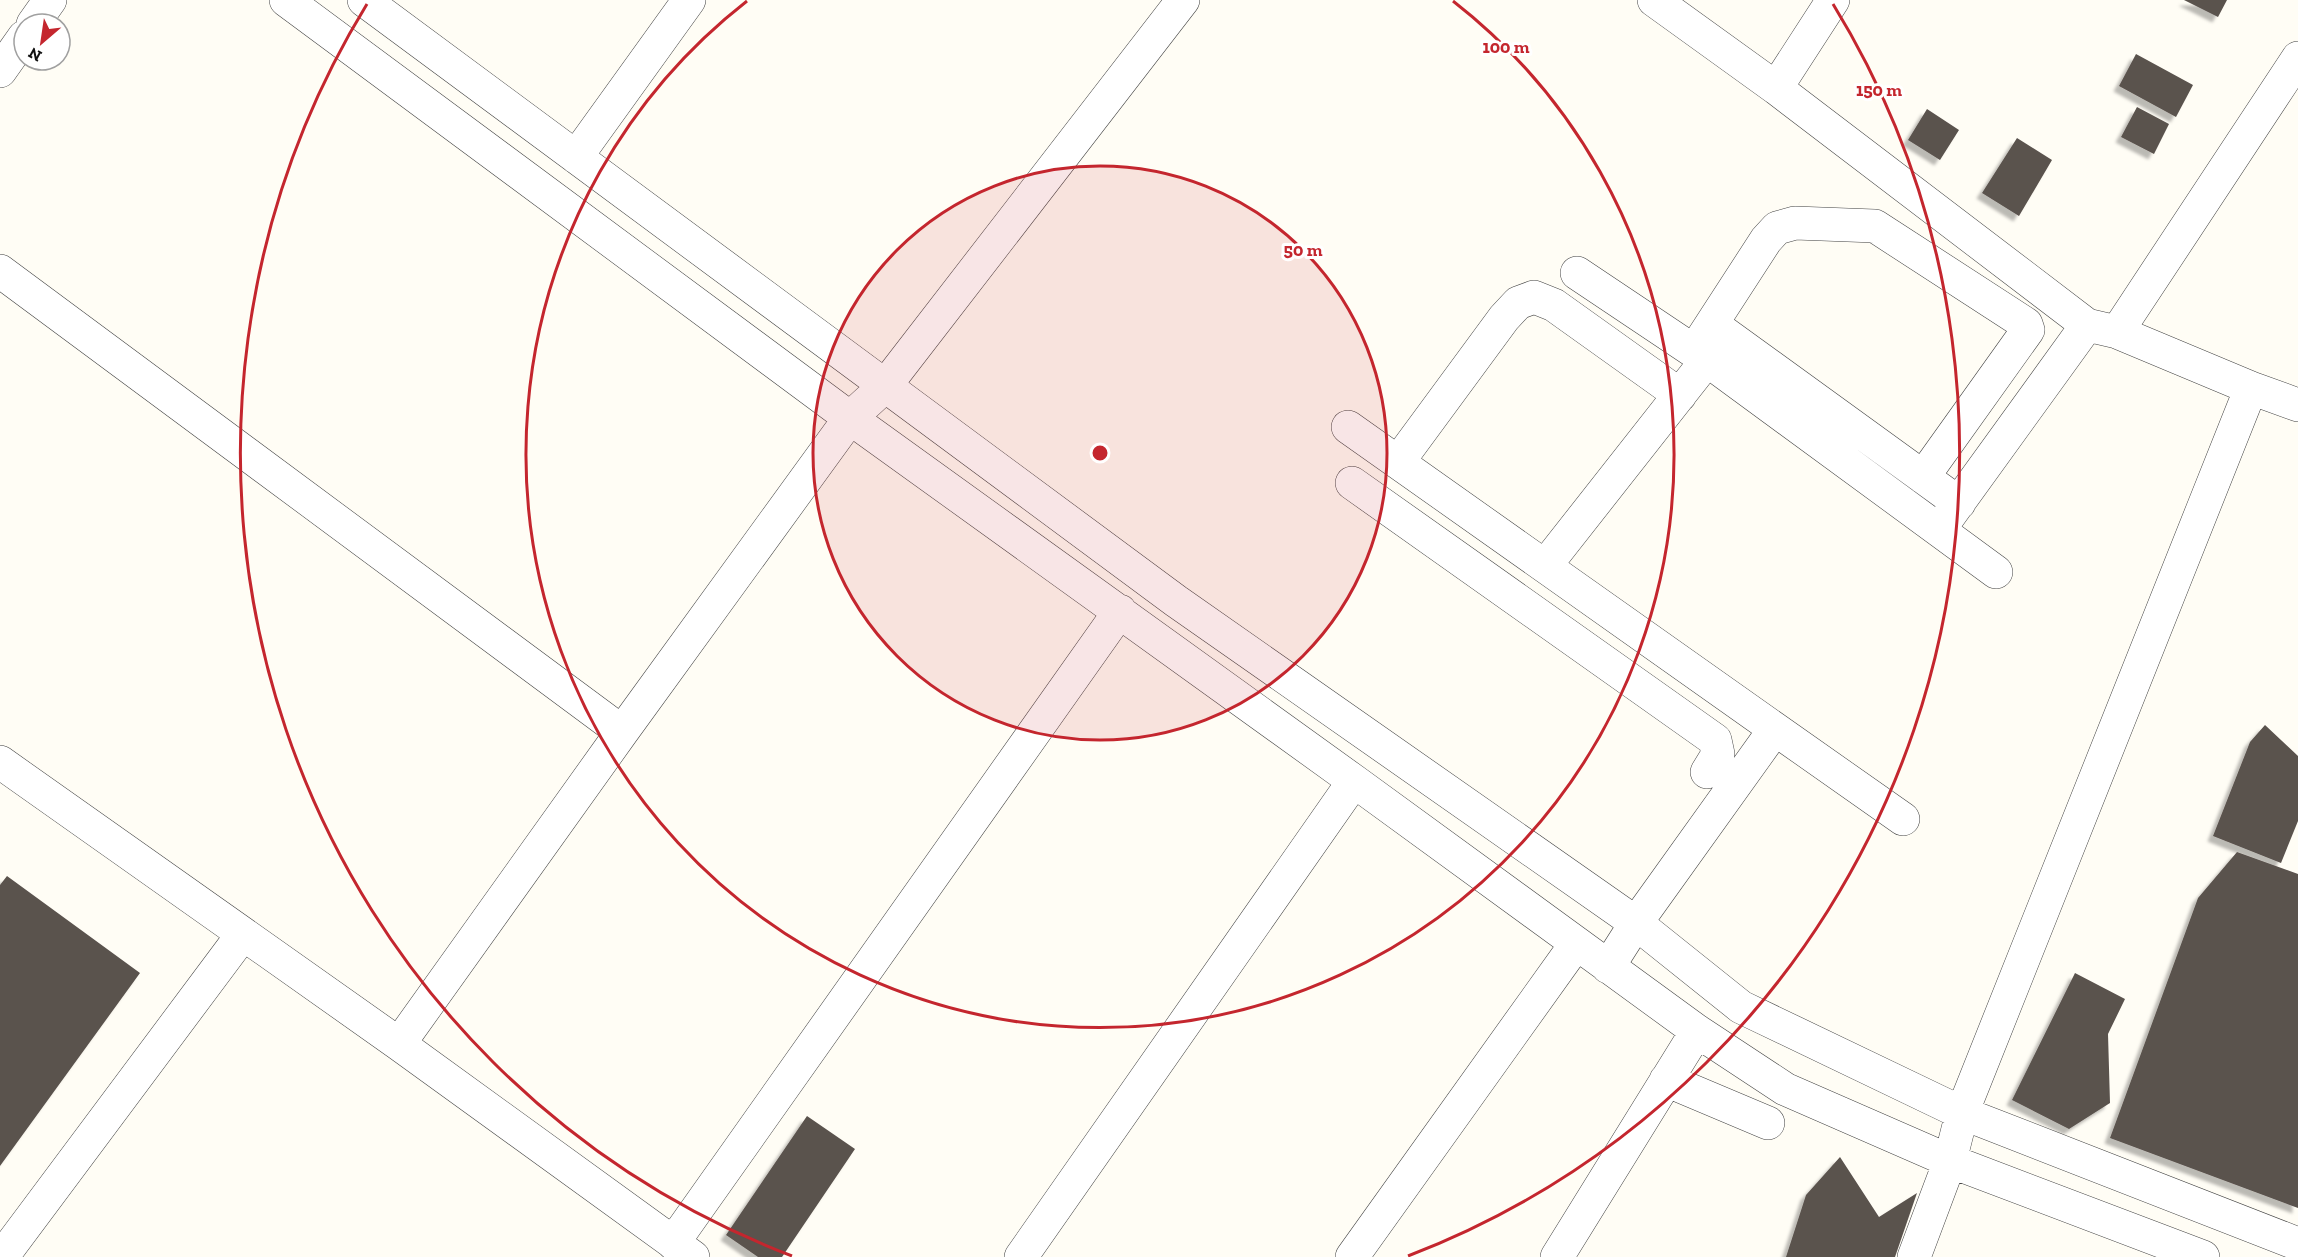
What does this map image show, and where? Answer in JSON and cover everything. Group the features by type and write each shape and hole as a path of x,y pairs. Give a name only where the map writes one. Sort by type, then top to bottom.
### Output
{"street":[{"path":"286,0 850,418 1354,781 1697,1032 1785,1089 1950,1161 2203,1257"},
{"path":"364,0 1176,601 1636,923 1741,1007 1962,1113 2298,1244"},
{"path":"576,157 688,0"},
{"path":"399,1044 850,418 885,386 1183,0"},
{"path":"1654,0 2102,329 2298,405"},
{"path":"1776,88 1833,0"},
{"path":"0,71 12,54"},
{"path":"1940,529 2102,329 2289,91 2298,58"},
{"path":"1531,609 1551,570 1680,395 1701,355 1712,324 1766,240 1777,228 1795,223 1875,226 2026,324 2028,330 2024,337 1923,477"},
{"path":"0,271 622,732"},
{"path":"1577,273 1701,355 1996,572"},
{"path":"1398,462 1504,318 1518,303 1534,297 1554,305 1680,395"},
{"path":"1712,324 1959,503"},
{"path":"1914,1257 1950,1161 1962,1113 2251,388"},
{"path":"1348,427 1903,819"},
{"path":"1352,483 1715,740 1718,754 1707,772"},
{"path":"0,762 399,1044 683,1250 1120,612"},
{"path":"1608,967 1636,923 1775,729"},
{"path":"1021,1257 1354,781"},
{"path":"2,1257 243,934"},
{"path":"1352,1257 1576,944"},
{"path":"1557,1257 1697,1032"},
{"path":"1666,1080 1768,1123"}],"building":[{"path":"2184,0 2227,0 2218,17"},
{"path":"2136,54 2193,85 2176,117 2119,86"},
{"path":"2137,107 2169,124 2154,154 2121,137"},
{"path":"1927,109 1959,130 1940,160 1908,140"},
{"path":"2017,138 2052,160 2019,216 1982,193"},
{"path":"2265,725 2298,756 2298,821 2281,863 2213,836 2250,742"},
{"path":"2237,852 2298,874 2298,1208 2110,1138 2198,898"},
{"path":"7,876 140,973 0,1166 0,885"},
{"path":"2075,973 2125,999 2108,1034 2110,1103 2069,1129 2012,1100"},
{"path":"807,1116 855,1149 782,1257 758,1257 726,1235"},
{"path":"1840,1157 1879,1217 1917,1193 1895,1257 1786,1257 1806,1195"}]}
